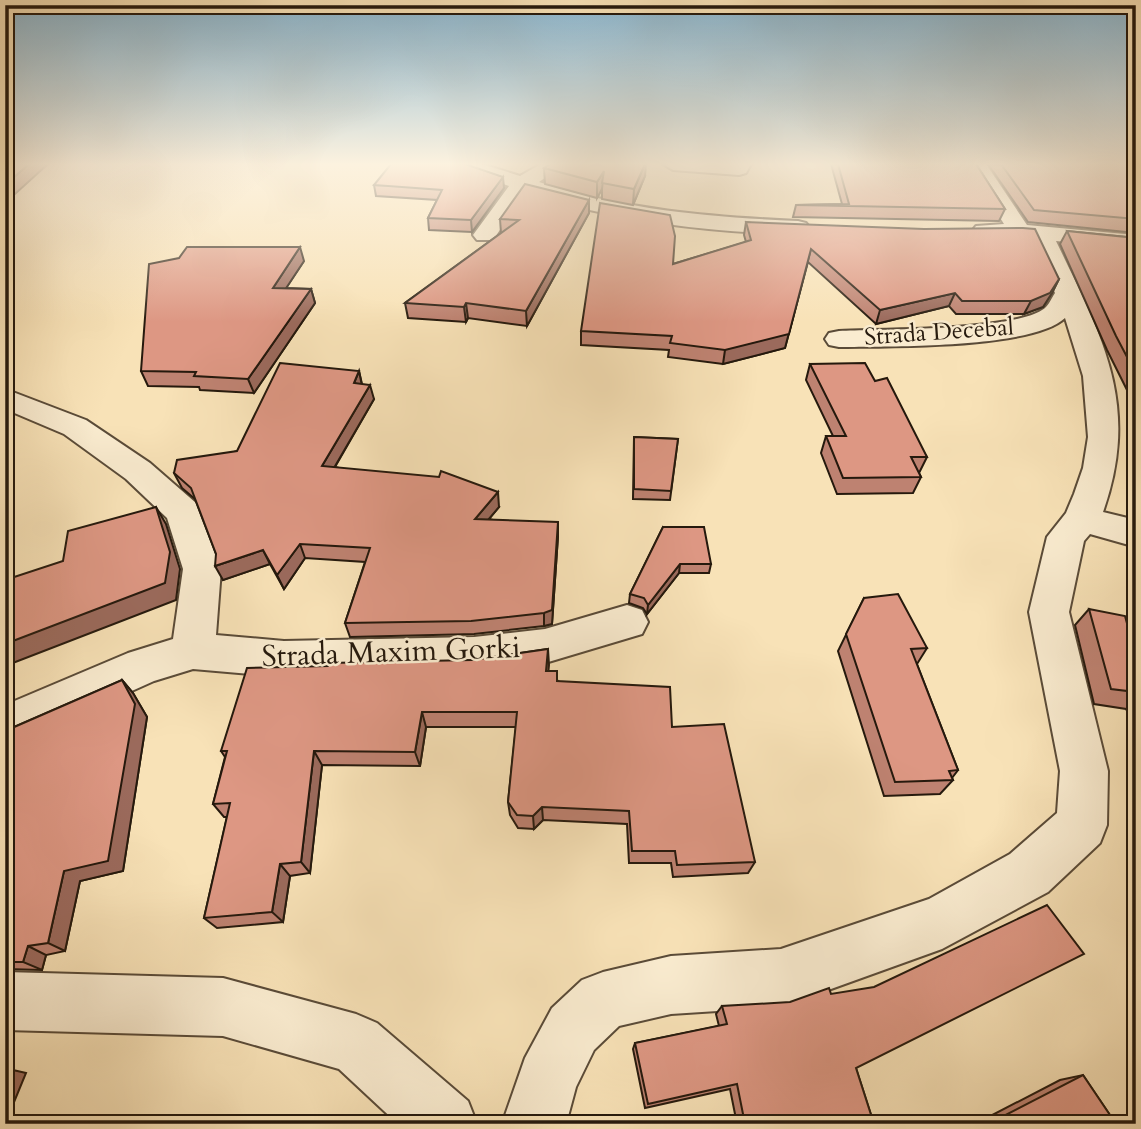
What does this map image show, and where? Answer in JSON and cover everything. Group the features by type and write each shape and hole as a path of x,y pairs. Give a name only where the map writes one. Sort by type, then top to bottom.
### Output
{"street":[{"path":"485,235 498,217"},
{"path":"658,217 698,223 816,229"},
{"path":"534,1124 547,1080 573,1029 603,1002 671,985 781,978 942,922 1029,873 1082,825 1084,771 1049,612 1066,537 1082,519 1100,468 1105,408 1098,369 1068,294 1018,217"},
{"path":"958,231 1030,232 1136,242"},
{"name":"Strada Decebal","path":"839,339 979,332 1021,327 1052,316 1068,294"},
{"path":"5,398 75,427 138,471 183,512 202,569 193,651"},
{"path":"1082,519 1136,534"},
{"name":"Strada Maxim Gorki","path":"5,727 143,666 193,651 284,659 474,655 545,646 627,622"},
{"path":"5,1002 223,1007 249,1014 356,1044 445,1124"}],"building":[{"path":"429,217 473,217 471,220"},
{"path":"502,217 580,217 526,311 466,303 464,307 405,303 519,220 500,219"},
{"path":"598,217 670,217 675,236 673,264 751,240 746,222 924,229 1035,229 1059,279 1050,293 1031,301 962,301 955,293 880,310 811,249 789,334 725,350 670,343 672,336 581,331"},
{"path":"1067,231 1136,238 1136,374 1116,336"},
{"path":"187,247 300,247 273,288 311,289 248,379 194,376 196,372 141,371 149,264 179,258"},
{"path":"280,363 359,371 354,383 370,385 322,466 439,477 441,471 498,492 475,519 558,522 552,610 471,621 345,623 370,548 300,544 277,575 263,550 215,566 216,554 191,488 174,473 177,460 237,451"},
{"path":"865,363 875,381 887,378 927,457 911,457 921,477 843,478 826,436 846,436 810,364"},
{"path":"634,437 678,439 671,491 634,489"},
{"path":"156,507 170,552 165,583 5,644 5,580 63,561 68,531"},
{"path":"663,527 704,527 711,564 680,564 648,605 644,598 630,594"},
{"path":"898,594 927,648 911,649 958,770 949,771 953,780 895,782 846,634 864,598"},
{"path":"1089,609 1125,616 1136,657 1136,692 1111,689"},
{"path":"548,649 546,671 557,671 557,681 670,687 672,727 724,724 755,862 677,865 675,851 632,851 629,811 542,807 533,816 517,815 508,802 517,712 422,712 415,752 314,751 301,862 280,864 272,912 204,918 230,803 213,804 227,751 221,751 247,668 472,660"},
{"path":"122,680 135,704 108,861 64,871 48,943 28,946 23,962 5,962 5,731"},
{"path":"1047,905 1084,954 856,1068 874,1124 745,1124 737,1084 648,1104 635,1043 727,1024 722,1006 790,1002 829,988 831,994 874,987"},
{"path":"5,1070 13,1070 5,1089"},
{"path":"1083,1075 1116,1124 988,1124"}]}
